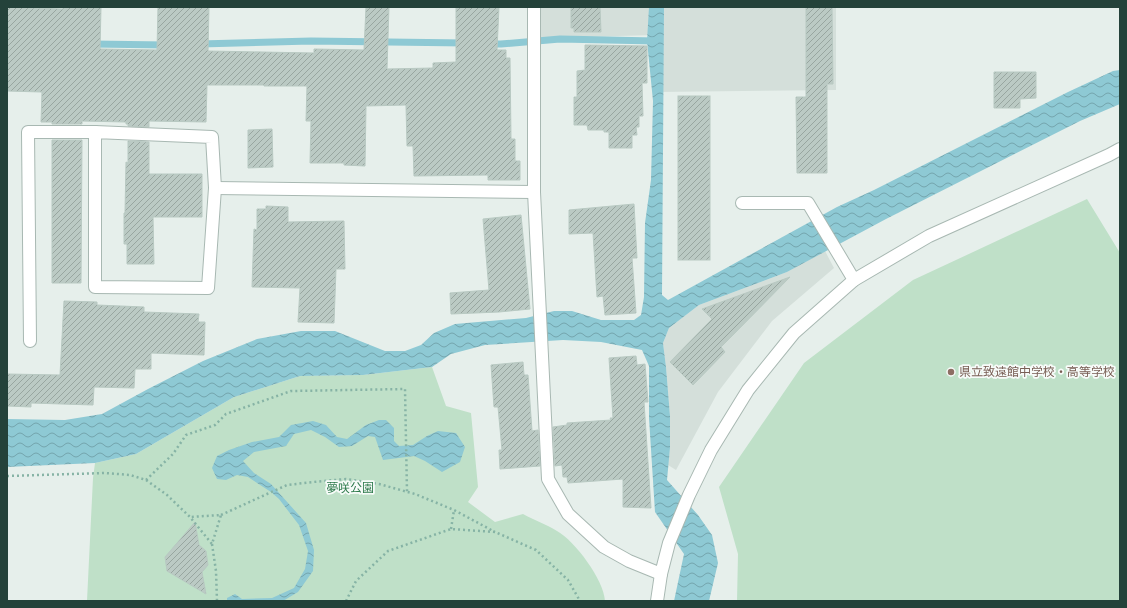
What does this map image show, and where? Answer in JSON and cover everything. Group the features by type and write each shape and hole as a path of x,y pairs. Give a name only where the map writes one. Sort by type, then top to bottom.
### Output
{"street":[{"path":"534,7 534,192 548,479 568,514 604,547 629,561 661,574"},
{"path":"30,341 28,132 96,132 212,137 215,188 208,288 95,287 96,132"},
{"path":"657,601 661,574 669,544 689,495 711,450 748,390 794,333 854,280 928,236 1120,149"},
{"path":"215,188 534,192"},
{"path":"742,203 808,203 854,280"}],"path":[{"path":"146,480 173,454 186,435 215,425 226,414 290,391 405,389 407,492"},
{"path":"7,476 105,473 130,474 146,480 167,495 190,517 212,544"},
{"path":"190,517 221,516 287,485 346,479 379,484 407,492 454,510 495,532 536,550 568,580 580,601"},
{"path":"451,529 454,510"},
{"path":"217,601 216,571 212,544 221,516"},
{"path":"346,601 356,581 388,551 451,529 495,532"}],"shaded area":[{"path":"540,7 836,7 836,90 657,92 656,35 540,38"},
{"path":"825,251 834,268 772,321 718,392 676,470 668,465 670,448 670,416 663,343 669,328 699,305 787,272"}],"green space":[{"name":"県立致遠館中学校・高等学校","path":"1087,199 1120,253 1120,601 737,601 738,554 719,487 804,363 913,280"},
{"name":"夢咲公園","path":"432,367 446,406 471,413 478,487 468,502 495,522 523,514 549,526 564,536 580,552 594,572 600,583 605,601 87,601 95,463 136,454 234,397 300,376 363,375"}],"water":[{"path":"649,7 664,7 662,295 668,300 837,207 874,190 1068,92 1113,71 1120,70 1120,104 1080,121 886,219 787,272 699,305 669,328 663,343 670,416 670,448 667,480 698,515 712,535 718,563 709,601 674,601 684,554 655,512 649,418 649,366 642,350 601,342 563,340 485,345 451,354 432,367 363,375 300,376 234,397 136,454 95,463 7,467 7,419 65,420 102,414 203,361 257,339 301,331 335,331 385,351 405,351 421,345 434,333 455,324 526,318 554,311 572,311 601,320 634,320 641,315 644,297 645,223 651,180 653,101 647,41"},
{"path":"379,420 386,420 394,428 394,441 399,446 413,445 438,431 456,433 465,447 460,462 442,472 414,456 383,460 375,437 368,436 352,446 339,447 325,437 311,430 294,434 286,446 254,452 243,461 254,473 271,484 306,523 314,550 313,571 298,592 283,601 227,601 227,598 235,594 242,599 272,598 294,588 305,569 308,551 299,525 279,499 271,492 248,477 237,475 226,480 217,479 212,468 217,456 252,442 279,437 291,425 313,421 326,425 337,437 347,439 366,425"}],"building":[{"path":"7,7 63,9 63,7 101,7 100,49 157,50 158,7 209,7 208,51 314,53 314,49 364,50 366,7 389,7 387,69 433,68 433,63 456,62 456,7 499,7 497,50 506,50 506,58 510,58 511,139 515,139 515,161 520,161 520,180 488,180 488,175 414,176 413,146 407,146 406,105 366,106 365,166 344,165 344,163 310,163 311,121 306,121 307,86 207,85 206,122 149,121 149,127 128,126 126,122 82,121 82,124 52,124 52,122 41,122 42,92 7,91"},
{"path":"571,7 600,7 601,32 574,32 574,28 571,28"},
{"path":"806,7 832,7 833,84 827,84 827,173 797,173 796,97 806,97"},
{"path":"585,45 647,46 647,83 642,83 643,116 639,116 639,127 636,127 637,135 632,135 632,148 609,148 609,132 604,132 604,130 588,130 587,125 574,125 574,97 577,97 577,71 585,70"},
{"path":"994,72 1036,72 1036,98 1020,99 1020,108 994,108"},
{"path":"678,96 710,96 710,260 678,260"},
{"path":"272,129 273,167 248,168 248,130"},
{"path":"52,140 82,140 81,283 52,283"},
{"path":"128,141 149,142 149,174 202,174 202,217 153,217 154,264 127,264 127,244 124,244 124,213 126,162 128,163"},
{"path":"634,204 637,258 632,258 636,313 605,315 603,296 597,297 593,233 569,234 569,210"},
{"path":"266,206 288,207 288,222 344,221 345,269 336,269 334,323 298,322 300,288 252,287 254,229 257,230 257,209 266,209"},
{"path":"521,215 530,309 451,314 450,293 489,290 483,219"},
{"path":"790,277 721,347 725,352 693,385 670,362 712,319 702,309"},
{"path":"64,301 97,302 97,305 144,307 144,312 199,314 198,322 205,322 204,355 151,353 151,369 135,369 134,388 94,387 93,405 31,403 31,407 7,406 7,374 60,375"},
{"path":"636,356 637,365 645,364 648,402 644,402 651,508 623,507 623,479 568,483 567,477 563,477 562,465 555,466 553,427 567,425 567,423 611,420 610,418 613,418 609,358"},
{"path":"523,362 524,375 528,375 532,431 538,430 540,466 500,469 499,450 502,450 498,407 494,407 491,365"},
{"path":"195,522 199,545 206,551 208,565 202,572 206,594 167,571 165,557"}],"waterway":[{"path":"488,44 560,39 655,41"},
{"path":"200,44 311,41 466,43"},
{"path":"92,44 166,45"}],"place":[{"name":"県立致遠館中学校・高等学校","path":"951,372"}]}
